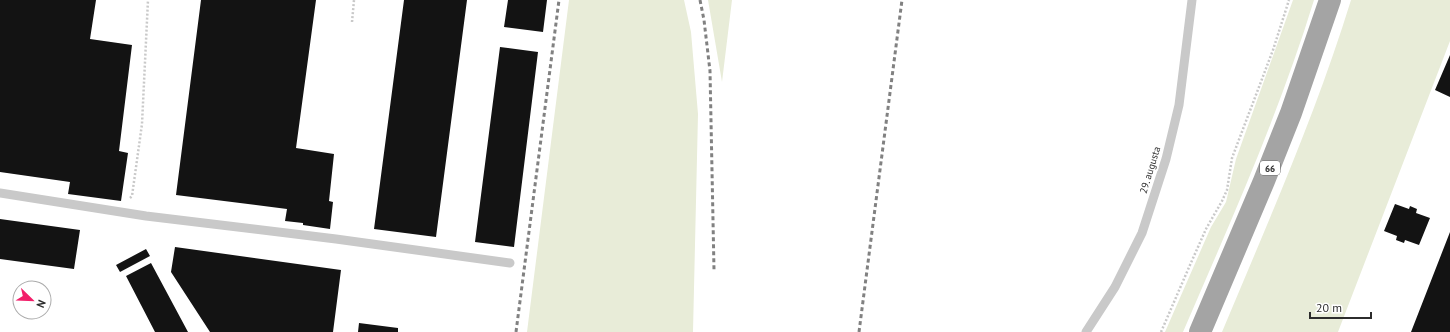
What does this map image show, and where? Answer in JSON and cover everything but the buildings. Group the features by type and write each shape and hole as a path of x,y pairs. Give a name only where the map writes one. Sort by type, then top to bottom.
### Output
{"main road":[{"name":"66","path":"1200,332 1291,113 1330,0"}],"lane":[{"name":"29. augusta","path":"1086,332 1115,287 1142,232 1164,166 1179,105 1192,0"},
{"path":"0,193 146,216 336,239 510,263"}],"path":[{"path":"128,200 134,197 142,124 148,0"},
{"path":"352,22 354,0"},
{"path":"1161,332 1190,264 1224,196 1232,158 1273,50 1289,0"}],"green space":[{"path":"569,0 684,0 691,32 698,114 693,332 527,332"},
{"path":"708,0 732,0 722,82"},
{"path":"1293,0 1314,0 1270,126 1183,332 1165,332 1211,227 1226,202 1236,159"},
{"path":"1351,0 1450,0 1450,41 1338,332 1222,332 1307,126 1323,84"}],"railway":[{"path":"516,332 559,0"},
{"path":"700,0 710,71 714,270"},
{"path":"859,332 902,0"}]}
